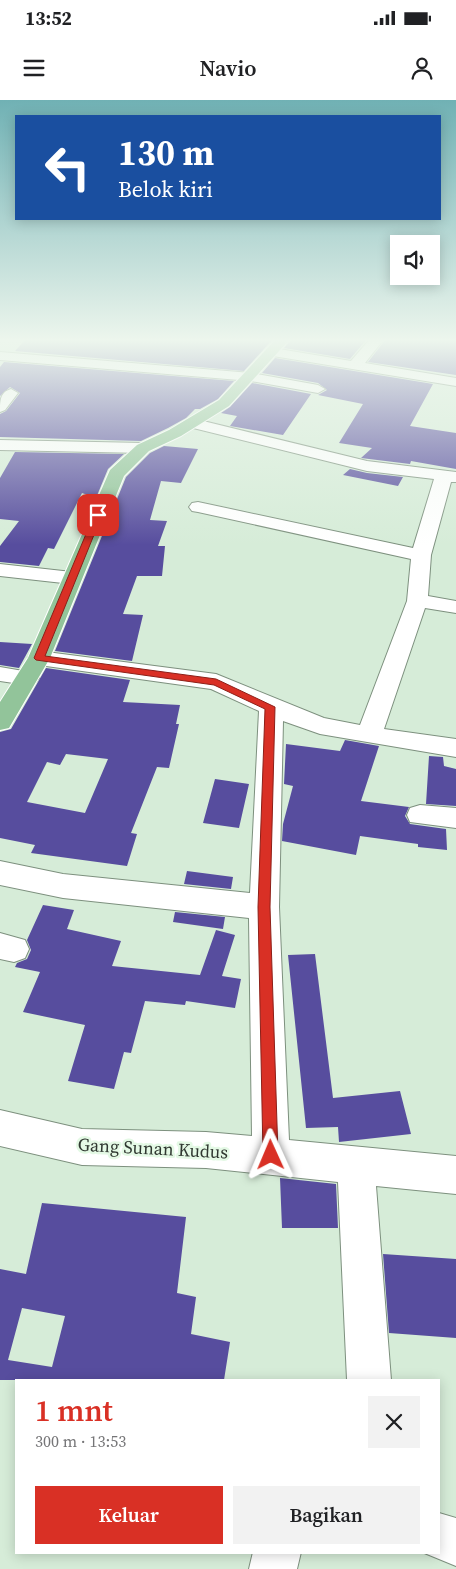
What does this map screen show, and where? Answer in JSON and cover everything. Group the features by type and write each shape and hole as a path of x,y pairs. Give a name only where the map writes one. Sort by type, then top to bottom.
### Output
{"main road":[{"path":"0,722 39,658 116,474 143,448 192,423 217,408"}],"street":[{"path":"192,423 367,466 450,476 421,555 417,601 369,735"},
{"path":"0,445 143,448"},
{"path":"198,507 421,555"},
{"path":"0,570 72,578"},
{"path":"417,601 456,607"},
{"path":"39,658 216,682 270,707 320,726 456,748"},
{"path":"0,674 27,678"},
{"path":"270,707 264,907 271,1155"},
{"path":"420,815 456,818"},
{"path":"0,873 63,886 264,907"},
{"name":"Gang Sunan Kudus","path":"0,1128 82,1147 206,1150 456,1175"},
{"path":"356,1164 369,1379"},
{"path":"440,1537 456,1542"},
{"path":"273,1569 277,1554"}],"building":[{"path":"9,408 203,408 195,409 186,418 141,441 0,437 0,414"},
{"path":"229,408 302,408 283,435 230,426 237,416 221,413"},
{"path":"361,408 420,408 410,426 456,433 456,469 411,461 410,464 361,458 372,448 339,443"},
{"path":"164,446 198,449 181,483 161,481 150,520 167,521 158,546 165,546 162,576 137,576 123,614 143,615 132,661 55,651 126,477 150,453"},
{"path":"15,452 124,454 108,469 96,498 82,493 54,549 48,548 39,566 0,562 0,546 19,521 0,519 0,478"},
{"path":"350,469 403,477 398,486 343,475"},
{"path":"0,642 32,644 19,668 0,665"},
{"path":"46,668 130,680 123,702 180,705 176,724 179,724 169,768 157,767 131,833 137,834 127,866 31,853 35,845 0,838 0,732 11,729","holes":["66,754 108,759 85,813 27,802 47,762 60,765"]},
{"path":"345,740 379,746 361,801 409,807 405,816 410,824 446,829 447,850 418,847 418,844 360,836 356,855 282,841 283,824 293,786 284,784 286,744 340,751"},
{"path":"429,756 443,757 444,766 456,769 456,806 426,804"},
{"path":"215,779 249,784 239,828 203,823"},
{"path":"187,871 233,877 231,889 184,884"},
{"path":"43,905 74,910 67,929 121,941 112,966 200,975 216,930 235,935 222,976 241,979 235,1008 186,1001 185,1005 145,1001 131,1053 124,1052 114,1089 68,1081 85,1025 23,1012 40,972 15,967 17,963 27,959 31,950 27,940"},
{"path":"175,912 225,917 223,929 173,922"},
{"path":"315,954 333,1098 400,1091 411,1134 339,1142 338,1127 306,1128 288,955"},
{"path":"280,1178 336,1184 338,1228 282,1228"},
{"path":"42,1203 186,1217 177,1293 196,1297 191,1334 230,1342 224,1379 0,1380 0,1269 26,1274","holes":["22,1308 65,1316 52,1367 8,1360"]},
{"path":"383,1254 456,1259 456,1338 389,1333"}],"route":[{"path":"98,515 39,658 216,682 270,707 264,907 271,1155"}]}
